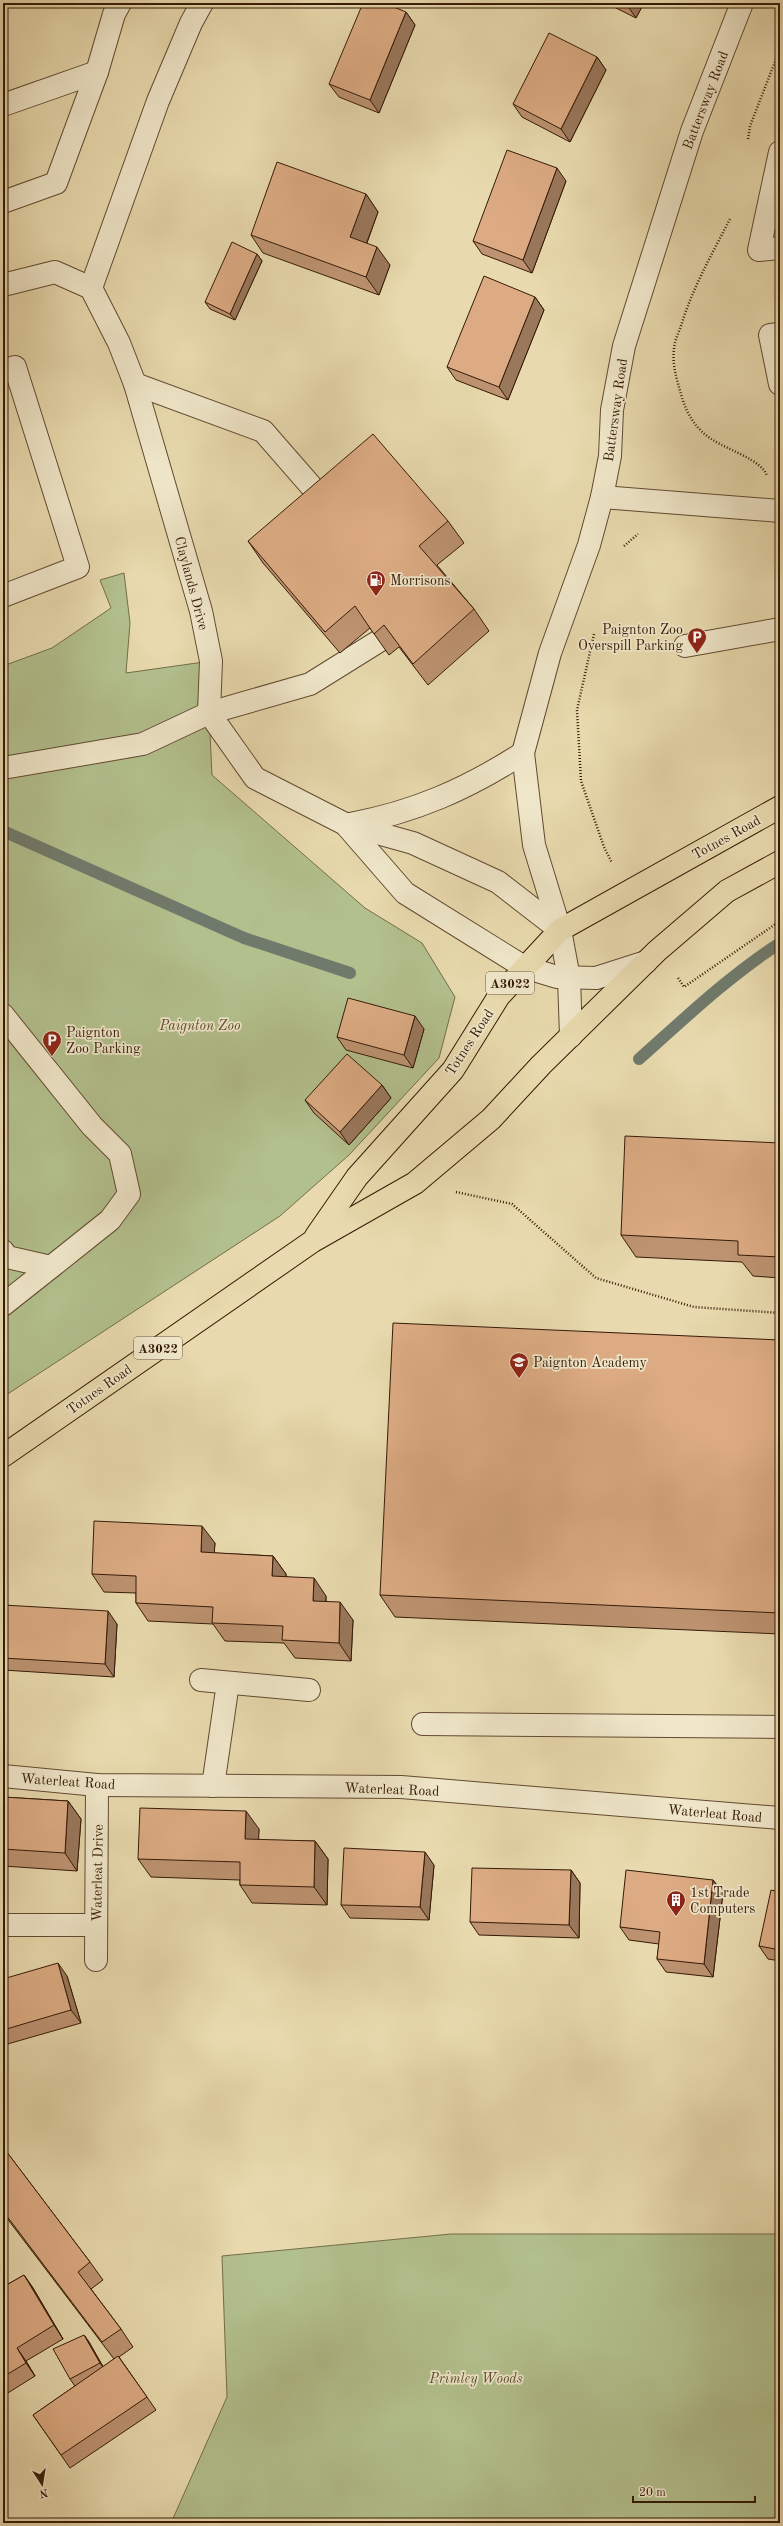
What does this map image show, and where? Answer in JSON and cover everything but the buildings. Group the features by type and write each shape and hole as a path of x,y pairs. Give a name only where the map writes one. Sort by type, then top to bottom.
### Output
{"main road":[{"name":"Totnes Road","path":"313,1241 357,1177 453,1070 499,996 524,967 560,930 780,807"},
{"name":"Totnes Road","path":"3,1456 313,1241 415,1183 491,1119 570,1036 652,957 727,891 780,862"}],"street":[{"path":"3,202 56,183 97,72 114,14 120,3"},
{"path":"3,285 55,272 91,288 158,101 191,23 202,3"},
{"name":"Battersway Road","path":"570,1036 569,978 560,930 534,845 523,753 550,653 589,545 602,497 610,456 612,410 624,346 692,131 742,3"},
{"path":"3,105 97,72"},
{"path":"780,152 759,250 780,248"},
{"name":"Claylands Drive","path":"91,288 119,343 135,384 201,610 211,660 209,713"},
{"path":"780,334 770,335 780,384"},
{"path":"3,371 15,367 78,567 3,596"},
{"path":"135,384 263,431 342,523"},
{"path":"602,497 774,511"},
{"path":"3,768 143,744 209,713 310,684 379,641 416,612 411,606"},
{"path":"685,646 780,629"},
{"path":"209,713 255,778 345,824 413,843 498,882 560,930"},
{"path":"345,824 388,817 425,805 482,779 523,753"},
{"path":"345,824 405,893 524,967 557,977 596,978 652,957"},
{"path":"3,1015 92,1126 120,1154 129,1194 110,1220 3,1305"},
{"path":"3,1251 7,1257 51,1267"},
{"path":"201,1680 309,1690"},
{"path":"213,1786 228,1683"},
{"path":"423,1724 780,1727"},
{"name":"Waterleat Road","path":"3,1776 97,1785 401,1787 780,1818"},
{"name":"Waterleat Drive","path":"96,1960 97,1785"},
{"path":"3,1925 96,1925"}],"path":[{"path":"747,145 750,126 780,49"},
{"path":"733,214 689,298 674,349 675,371 683,402 693,423 710,438 731,451 751,459 765,470 771,489 774,511"},
{"path":"620,552 641,532"},
{"path":"595,631 577,710 581,780 604,847 626,893"},
{"path":"652,957 684,987 780,921"},
{"path":"415,1183 512,1204 596,1278 694,1307 780,1313"}],"green space":[{"name":"Paignton Zoo","path":"124,573 130,623 126,673 211,661 209,713 212,775 365,908 422,943 455,997 439,1058 349,1155 280,1216 3,1397 3,666 52,648 111,608 100,580"},
{"name":"Primley Woods","path":"451,2234 780,2234 780,2523 171,2523 227,2397 222,2256"}],"waterway":[{"path":"3,831 244,938 350,973"},
{"path":"639,1059 690,1013 743,969 780,943"}],"place":[{"name":"Morrisons","path":"376,597"},
{"name":"Paignton Zoo Overspill Parking","path":"697,654"},
{"name":"Paignton Zoo Parking","path":"52,1057"},
{"name":"Paignton Academy","path":"519,1379"},
{"name":"1st Trade Computers","path":"676,1917"}]}
